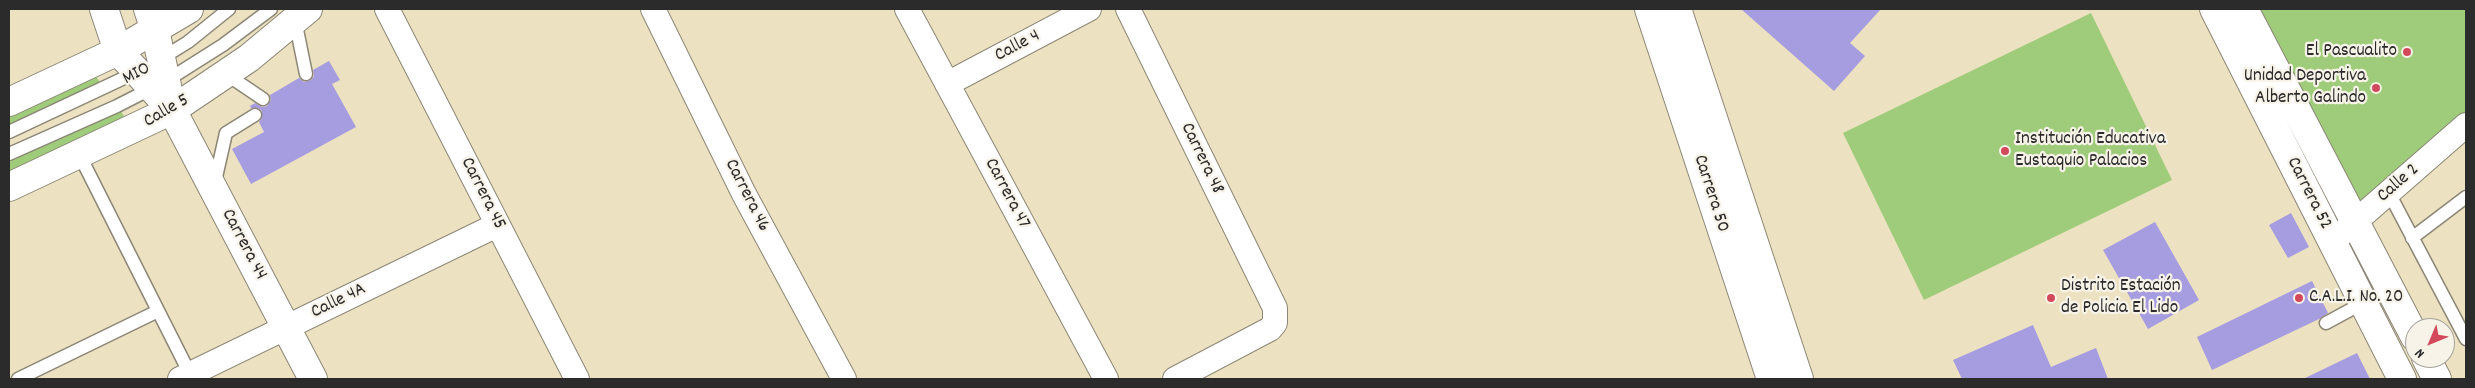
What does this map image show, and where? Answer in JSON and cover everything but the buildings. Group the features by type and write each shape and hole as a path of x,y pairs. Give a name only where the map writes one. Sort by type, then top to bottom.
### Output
{"main road":[{"name":"Carrera 44","path":"104,9 118,51 154,75 313,379"},
{"path":"9,102 118,51 152,19 189,9"},
{"name":"Carrera 50","path":"1649,9 1771,379"},
{"name":"Carrera 50","path":"1677,9 1799,379"},
{"name":"Carrera 52","path":"2214,9 2402,379"},
{"name":"Carrera 52","path":"2244,9 2405,318"},
{"name":"Calle 5","path":"9,187 121,136 172,110 226,74 292,13"},
{"path":"152,19 154,75"}],"street":[{"name":"Carrera 45","path":"387,9 577,379"},
{"name":"Carrera 46","path":"653,9 744,194 844,379"},
{"name":"Carrera 47","path":"907,9 1106,379"},
{"name":"Calle 4","path":"947,84 1089,9"},
{"name":"Carrera 48","path":"1128,9 1274,308 1275,323 1270,329 1175,379"},
{"name":"Calle 2","path":"2332,242 2466,125"},
{"name":"Calle 4A","path":"185,377 497,225"}],"lane":[{"name":"MIO","path":"9,154 117,106 154,75 188,42 230,9"},
{"name":"MIO","path":"9,132 154,75 292,13"},
{"path":"292,13 306,74"},
{"path":"226,74 262,99"},
{"path":"213,188 226,133 255,115"},
{"path":"79,154 158,310 185,377"},
{"path":"2389,193 2466,339"},
{"path":"2412,238 2466,197"},
{"path":"2326,323 2363,302"},
{"path":"18,379 158,310"}],"green space":[{"name":"Unidad Deportiva Alberto Galindo","path":"2244,9 2466,9 2466,125 2356,223"},
{"path":"2091,13 2172,180 1924,300 1843,133"},
{"path":"88,65 104,88 9,132 9,102"},
{"path":"117,106 134,130 9,187 9,154"}],"place":[{"name":"El Pascualito","path":"2407,52"},
{"name":"Unidad Deportiva Alberto Galindo","path":"2376,88"},
{"name":"Institución Educativa Eustaquio Palacios","path":"2005,151"},
{"name":"Distrito Estación de Policia El Lido","path":"2051,298"},
{"name":"C.A.L.I. No. 20","path":"2299,298"}]}
